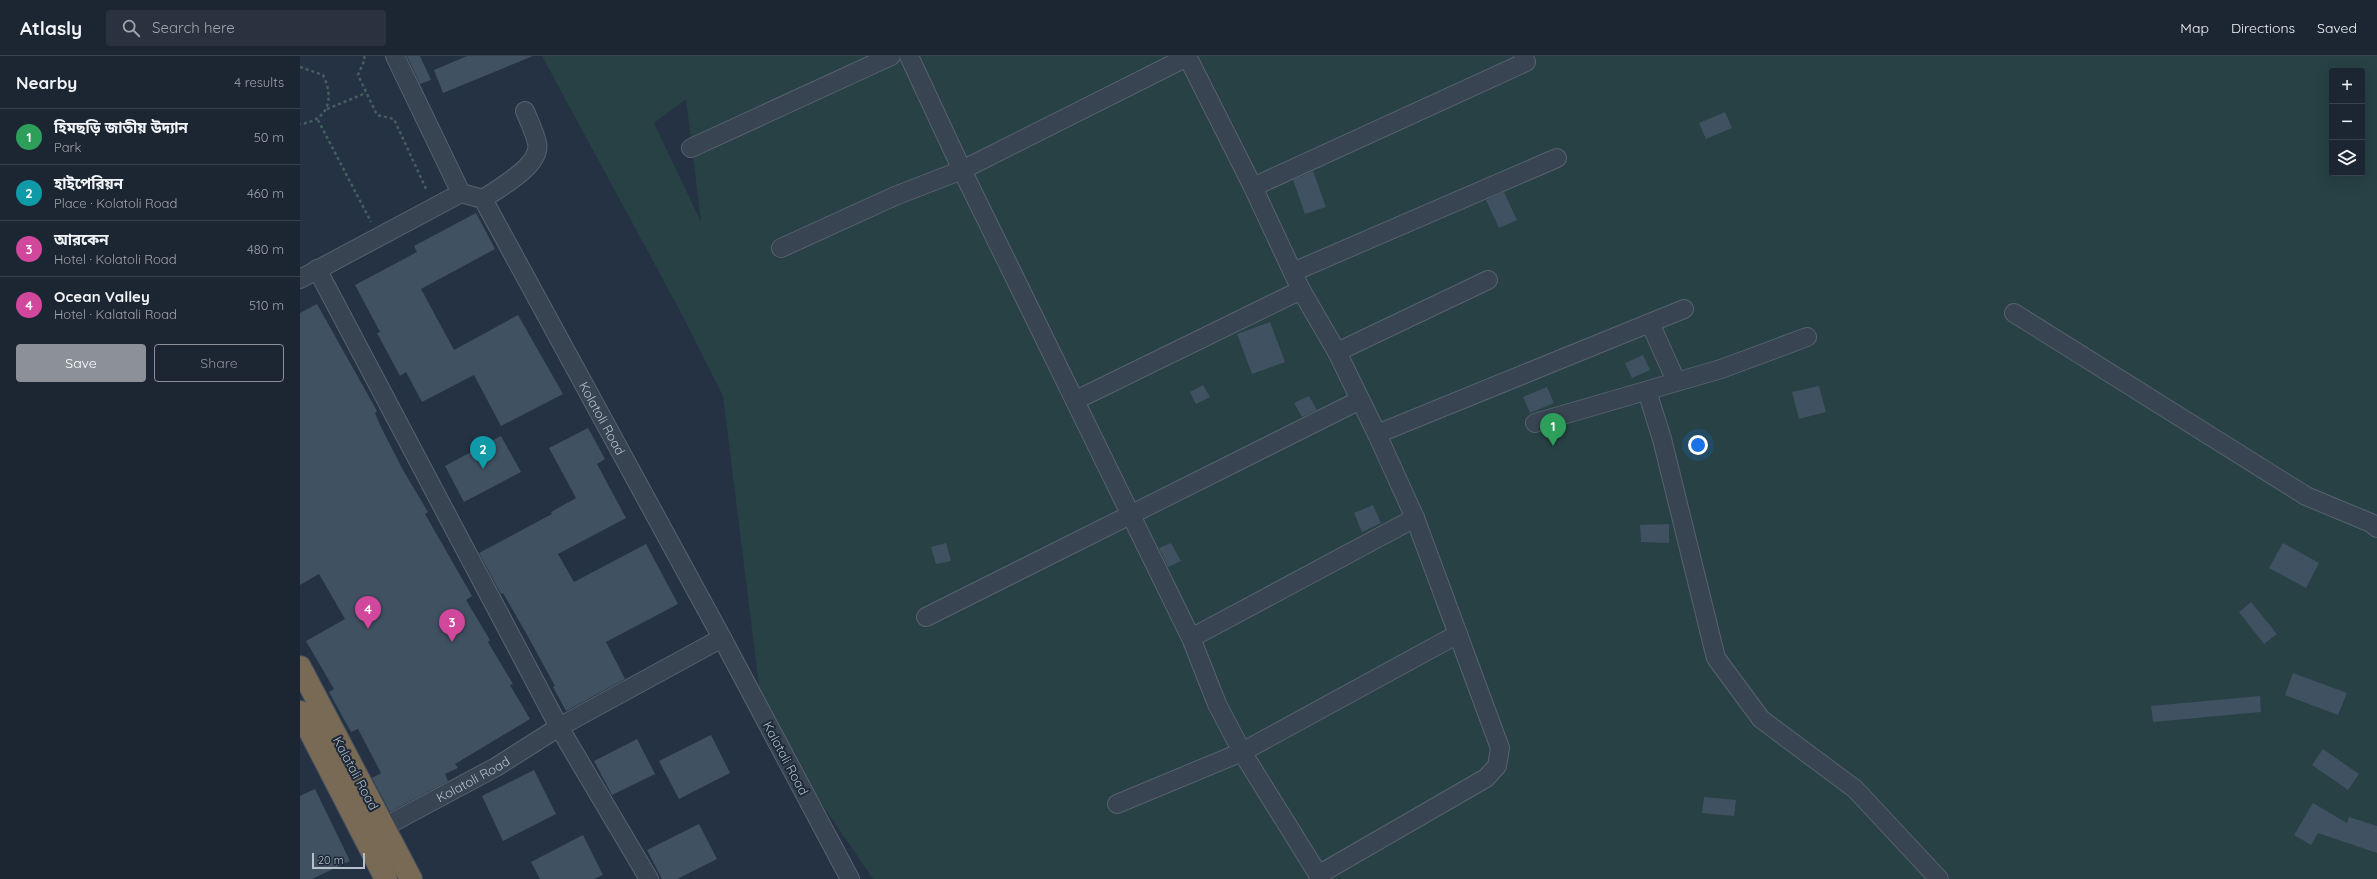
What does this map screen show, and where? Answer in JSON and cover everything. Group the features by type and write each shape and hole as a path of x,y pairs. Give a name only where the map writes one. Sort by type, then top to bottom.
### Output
{"highway":[{"name":"Kalatali Road","path":"300,667 412,879"},
{"name":"Kalatali Road","path":"300,712 386,879"},
{"path":"315,742 334,732"}],"street":[{"path":"394,56 461,193"},
{"path":"691,148 891,56"},
{"path":"781,248 895,196 962,170 1187,57 1254,187 1301,290 1337,352 1414,518 1500,748 1497,766 1486,778 1320,877 1242,752 1217,704 1191,638 1132,514 962,170 909,56"},
{"path":"1254,187 1526,62 1523,56"},
{"path":"300,279 461,193 483,199 526,168 535,158 537,144 525,111"},
{"path":"1293,272 1557,158"},
{"name":"Kolatoli Road","path":"384,827 496,767 559,727 722,638 483,199"},
{"path":"317,269 559,727 650,879"},
{"path":"1337,352 1488,280"},
{"path":"1076,400 1301,290"},
{"path":"1376,434 1684,309"},
{"path":"2014,313 2306,496 2371,523 2377,528"},
{"path":"1650,323 1676,381"},
{"path":"1535,423 1721,368 1807,337"},
{"path":"1647,391 1662,439 1716,658 1761,719 1855,789 1939,879"},
{"path":"926,617 1360,400"},
{"path":"1191,638 1414,518"},
{"path":"1118,804 1242,752 1458,634"},
{"name":"Kalatali Road","path":"722,638 850,879"}],"path":[{"path":"364,56 365,59 358,75 366,93 377,115 394,119 429,196"},
{"path":"300,67 323,75 328,84 327,109"},
{"path":"300,124 318,120 327,109 366,93"},
{"path":"318,120 373,225"}],"green space":[{"path":"542,56 2377,56 2377,879 873,879 763,718 723,396 679,309","holes":["686,99 701,222 654,123"]}],"building":[{"path":"407,56 420,56 431,80 420,84"},
{"path":"467,56 533,56 443,93 434,70"},
{"path":"1725,112 1732,128 1706,139 1699,123"},
{"path":"1313,171 1326,207 1305,214 1293,180"},
{"path":"1504,192 1517,220 1499,228 1486,200"},
{"path":"476,213 495,249 421,289 454,350 518,315 563,394 501,426 474,375 422,402 406,372 400,376 377,333 380,332 355,285 417,252 414,246"},
{"path":"317,304 377,411 375,413 380,425 403,470 428,512 425,514 472,596 466,600 490,640 488,642 513,684 510,685 530,719 455,764 458,768 445,774 448,781 390,812 372,778 381,773 358,729 351,732 329,692 334,689 306,641 345,619 319,574 300,585 300,313"},
{"path":"1270,322 1285,362 1252,374 1237,334"},
{"path":"1643,355 1650,370 1632,378 1625,363"},
{"path":"1203,385 1210,397 1196,404 1190,392"},
{"path":"1819,386 1826,412 1799,419 1792,392"},
{"path":"1547,387 1554,403 1530,413 1523,397"},
{"path":"1309,396 1317,410 1302,417 1294,403"},
{"path":"588,428 605,459 597,464 626,518 558,554 574,582 646,544 678,604 606,642 625,679 566,711 553,687 555,686 526,633 503,593 501,594 479,553 552,514 551,512 576,498 549,448"},
{"path":"501,436 521,472 464,502 445,466"},
{"path":"1373,505 1381,523 1362,532 1354,513"},
{"path":"1669,524 1669,543 1641,542 1640,525"},
{"path":"946,543 951,561 936,564 931,547"},
{"path":"1171,543 1181,561 1168,567 1159,548"},
{"path":"2283,543 2319,563 2306,588 2269,568"},
{"path":"2251,602 2277,634 2264,644 2239,612"},
{"path":"2293,673 2347,693 2338,715 2285,695"},
{"path":"2260,696 2261,712 2153,722 2151,706"},
{"path":"711,735 730,773 679,799 659,761"},
{"path":"637,739 655,774 612,795 594,761"},
{"path":"2323,749 2359,774 2348,790 2312,765"},
{"path":"534,770 556,814 503,841 482,796"},
{"path":"315,789 350,861 312,879 300,879 300,796"},
{"path":"1704,797 1736,800 1734,816 1702,813"},
{"path":"2313,803 2347,823 2349,817 2377,826 2377,853 2318,833 2311,845 2294,835"},
{"path":"699,824 717,859 677,879 662,879 647,850"},
{"path":"583,835 603,875 594,879 540,879 531,862"}],"place":[{"name":"হিমছড়ি জাতীয় উদ্যান","path":"1553,446"},
{"name":"হাইপেরিয়ন","path":"483,469"},
{"name":"Ocean Valley","path":"368,629"},
{"name":"আরকেন","path":"452,642"}]}
